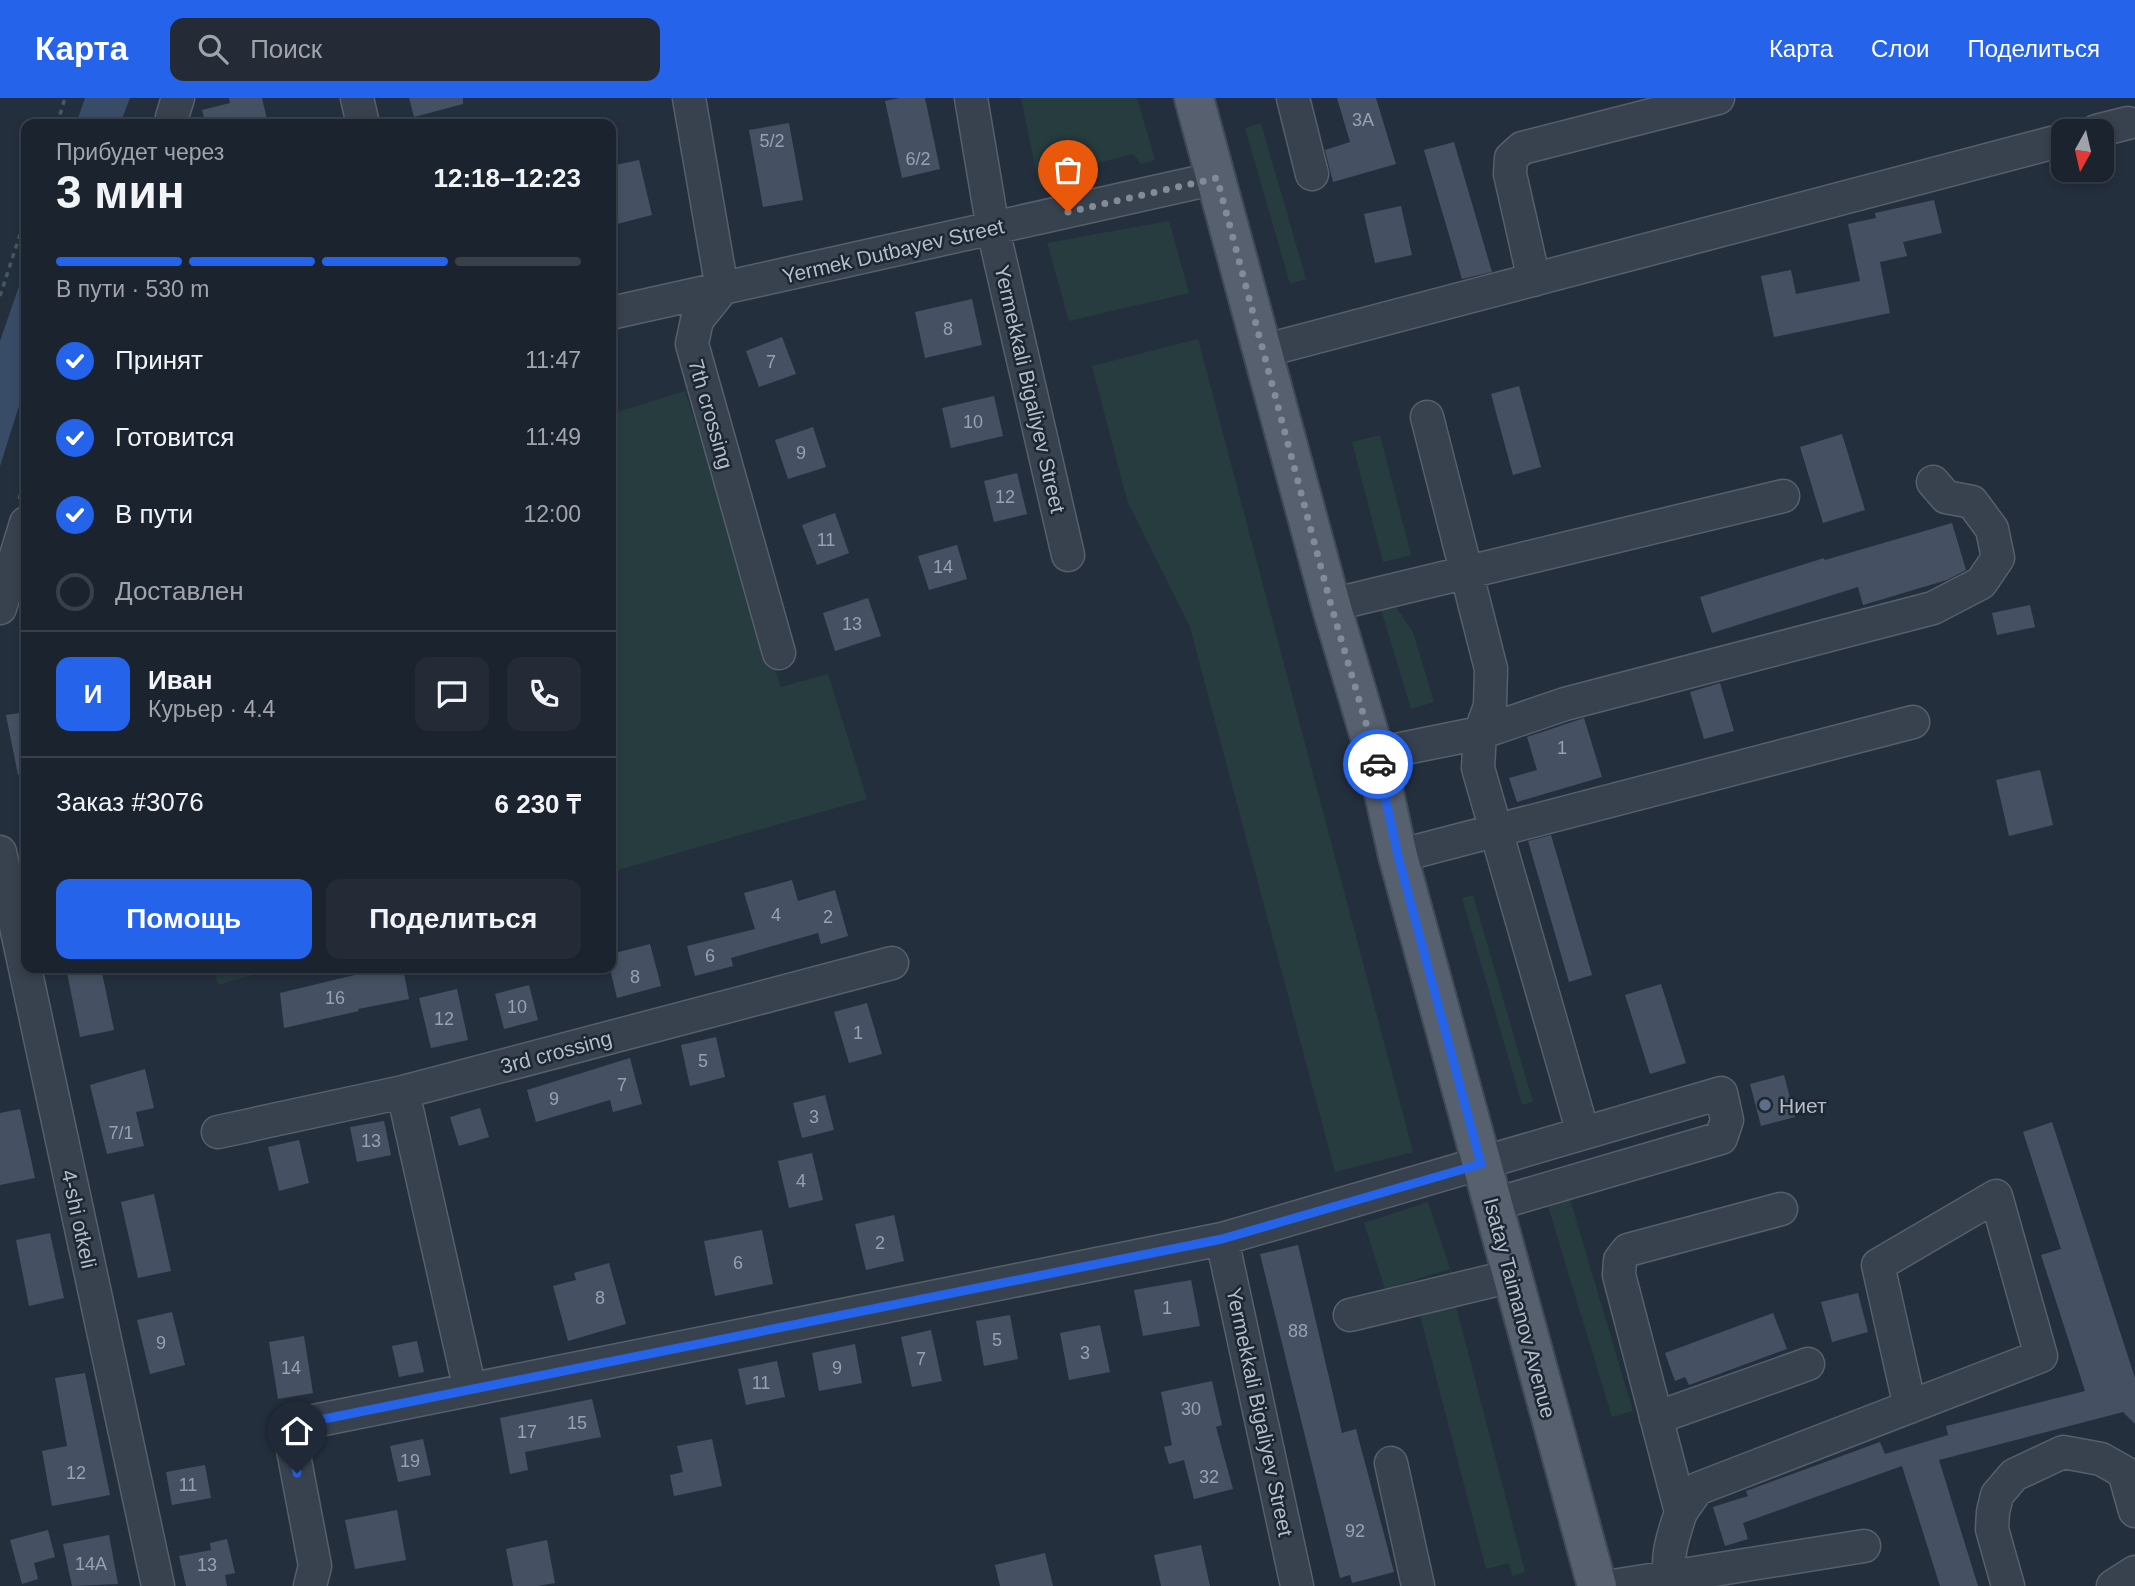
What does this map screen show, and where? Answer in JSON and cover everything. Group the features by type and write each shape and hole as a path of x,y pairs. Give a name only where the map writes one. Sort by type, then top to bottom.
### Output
{"main road":[{"name":"Isatay Taimanov Avenue","path":"1199,99 1217,178 1331,605 1376,757 1398,856 1597,1586"}],"street":[{"path":"357,98 362,119"},
{"path":"689,98 722,289"},
{"name":"Yermekkali Bigaliyev Street","path":"971,98 993,229 1068,555"},
{"path":"1293,98 1312,174"},
{"path":"1534,280 1510,174 1511,158 1522,148 1718,98"},
{"path":"2114,126 2128,123"},
{"path":"1263,351 2051,143"},
{"name":"Yermek Dutbayev Street","path":"616,312 1217,178"},
{"name":"7th crossing","path":"722,289 697,320 692,344 779,653"},
{"path":"1427,417 1491,669 1490,706 1479,733 1478,768 1583,1133"},
{"path":"1376,757 1396,750 1479,733 1565,704 1933,608 1980,583 1998,558 1992,529 1972,502 1946,497 1933,482"},
{"path":"1331,605 1783,496"},
{"path":"0,608 21,539"},
{"path":"1398,856 1913,722"},
{"name":"4-shi otkeli","path":"0,852 21,950"},
{"name":"3rd crossing","path":"218,1132 403,1092 892,963"},
{"name":"4-shi otkeli","path":"26,973 158,1586"},
{"path":"403,1092 470,1390"},
{"path":"314,1586 315,1566 293,1450 300,1432 314,1421 1222,1239 1721,1093 1727,1120 1721,1138 1492,1205"},
{"path":"1671,1581 1670,1544 1681,1512 1697,1489 1910,1407 2041,1356 1996,1196 1878,1265 1910,1407"},
{"path":"1681,1512 1619,1275 1620,1260 1628,1250 1781,1209"},
{"name":"Yermekkali Bigaliyev Street","path":"1222,1239 1297,1586"},
{"path":"1350,1315 1512,1276"},
{"path":"1657,1418 1808,1364"},
{"path":"2008,1586 1992,1529 1997,1495 2014,1475 2063,1452 2101,1459 2124,1472 2135,1511"},
{"path":"1391,1463 1418,1586"},
{"path":"1613,1586 1671,1581 1864,1546"},
{"path":"2113,1586 2135,1572"}],"path":[{"path":"59,119 65,98"},
{"path":"0,296 21,231"}],"green space":[{"path":"1021,98 1137,98 1155,160 1141,164 1133,154 1074,169 1053,184 1039,186"},
{"path":"1261,123 1306,279 1290,284 1245,128"},
{"path":"1169,221 1189,293 1069,321 1047,243"},
{"path":"1198,339 1413,1152 1335,1172 1190,627 1127,500 1092,366"},
{"path":"685,391 781,687 828,674 867,799 616,871 616,412"},
{"path":"1380,435 1411,555 1383,562 1352,442"},
{"path":"1395,606 1413,632 1434,702 1411,709 1381,610"},
{"path":"1473,895 1533,1102 1522,1105 1462,898"},
{"path":"215,973 260,973 218,985"},
{"path":"1570,1199 1633,1411 1612,1417 1548,1206"},
{"path":"1428,1202 1450,1269 1385,1289 1364,1223"},
{"path":"1456,1306 1525,1572 1512,1576 1509,1563 1486,1569 1420,1316"}],"water":[{"path":"85,98 130,98 122,119 78,119"},
{"path":"21,280 21,400 0,466 0,341"}],"building":[{"path":"229,98 262,98 267,119 205,119 202,110 230,103"},
{"path":"409,98 463,98 463,104 414,117"},
{"path":"925,98 940,169 902,178 885,101"},
{"path":"1337,98 1376,98 1396,164 1333,182 1325,150 1350,142"},
{"path":"789,123 803,200 763,207 749,130"},
{"path":"1454,142 1492,272 1462,279 1424,150"},
{"path":"639,160 652,215 617,224 616,165"},
{"path":"1934,200 1942,233 1903,242 1907,256 1880,262 1890,313 1774,337 1761,276 1791,270 1796,294 1860,281 1848,224 1876,218 1875,213"},
{"path":"1401,206 1412,255 1375,263 1364,214"},
{"path":"972,299 982,345 925,358 915,312"},
{"path":"782,337 796,374 759,387 746,351"},
{"path":"1519,386 1541,467 1513,475 1491,394"},
{"path":"994,396 1003,436 951,448 942,408"},
{"path":"813,427 826,467 788,479 775,440"},
{"path":"1842,434 1865,510 1823,523 1800,447"},
{"path":"1017,473 1027,514 994,522 984,481"},
{"path":"835,513 849,553 817,565 802,525"},
{"path":"1952,523 1966,570 1947,580 1863,605 1858,587 1712,633 1700,597 1824,558 1825,560"},
{"path":"957,545 967,579 929,590 918,556"},
{"path":"868,598 881,636 835,651 823,613"},
{"path":"2030,605 2035,627 1997,635 1992,613"},
{"path":"1720,683 1734,731 1704,739 1690,692"},
{"path":"21,713 21,775 18,775 6,715"},
{"path":"1584,718 1602,777 1517,802 1509,778 1537,770 1527,737"},
{"path":"2040,770 2053,825 2009,836 1996,780"},
{"path":"1551,835 1592,975 1569,982 1528,841"},
{"path":"792,880 798,901 835,890 848,936 821,944 818,933 731,958 733,966 695,976 687,946 755,929 744,893"},
{"path":"650,944 661,986 617,998 611,973 616,973 616,953"},
{"path":"67,973 102,973 114,1030 80,1037"},
{"path":"363,973 404,973 409,999 284,1028 280,993"},
{"path":"1661,984 1686,1063 1650,1074 1625,995"},
{"path":"529,985 538,1020 504,1029 495,994"},
{"path":"457,989 468,1040 431,1048 419,998"},
{"path":"867,1003 882,1054 849,1063 834,1012"},
{"path":"716,1037 725,1077 690,1086 681,1045"},
{"path":"630,1058 642,1104 613,1112 610,1100 536,1122 527,1090"},
{"path":"145,1069 154,1108 136,1112 144,1146 107,1154 90,1085"},
{"path":"1784,1075 1795,1117 1761,1126 1750,1084"},
{"path":"825,1095 834,1130 802,1138 793,1103"},
{"path":"480,1108 489,1137 459,1146 450,1117"},
{"path":"20,1109 35,1178 0,1185 0,1113"},
{"path":"384,1121 391,1155 357,1162 350,1127"},
{"path":"2052,1122 2135,1378 2135,1424 2123,1412 1939,1460 1978,1586 1940,1586 1902,1466 1743,1523 1748,1539 1725,1546 1713,1507 1748,1496 1746,1491 1880,1442 1885,1454 1948,1435 1946,1426 2085,1391 2041,1255 2061,1249 2023,1132"},
{"path":"299,1140 309,1183 279,1191 268,1147"},
{"path":"812,1153 823,1200 789,1208 778,1161"},
{"path":"154,1194 171,1271 138,1278 121,1202"},
{"path":"894,1215 904,1261 866,1270 855,1224"},
{"path":"762,1230 773,1284 715,1296 704,1241"},
{"path":"50,1233 64,1298 29,1306 16,1240"},
{"path":"1298,1245 1342,1433 1356,1429 1394,1572 1352,1583 1350,1575 1340,1578 1260,1254"},
{"path":"609,1263 626,1324 568,1341 553,1286 576,1280 574,1273"},
{"path":"1191,1280 1200,1326 1143,1336 1134,1290"},
{"path":"1858,1293 1868,1332 1832,1342 1821,1302"},
{"path":"172,1312 185,1365 150,1374 137,1320"},
{"path":"1773,1313 1787,1349 1689,1385 1685,1377 1675,1381 1665,1353"},
{"path":"1010,1315 1018,1359 984,1366 976,1321"},
{"path":"1100,1325 1110,1372 1069,1380 1060,1333"},
{"path":"931,1330 942,1381 912,1387 901,1337"},
{"path":"304,1336 313,1393 278,1399 269,1342"},
{"path":"417,1341 424,1372 399,1377 392,1346"},
{"path":"855,1344 862,1383 819,1391 812,1353"},
{"path":"777,1361 785,1397 746,1405 738,1369"},
{"path":"85,1373 110,1495 52,1506 42,1451 67,1446 55,1378"},
{"path":"1212,1381 1222,1425 1216,1427 1233,1489 1194,1499 1184,1460 1169,1464 1164,1447 1172,1445 1161,1392"},
{"path":"592,1399 601,1437 525,1452 528,1470 510,1474 500,1418"},
{"path":"423,1439 431,1475 398,1482 390,1446"},
{"path":"712,1439 722,1486 674,1496 670,1475 683,1472 677,1446"},
{"path":"205,1465 211,1498 172,1505 166,1472"},
{"path":"397,1510 406,1560 355,1569 345,1520"},
{"path":"48,1530 55,1557 34,1563 38,1579 22,1584 10,1540"},
{"path":"109,1535 118,1584 72,1586 63,1544"},
{"path":"227,1539 235,1573 225,1575 227,1586 186,1586 179,1556 211,1550 210,1543"},
{"path":"547,1540 555,1583 513,1586 506,1549"},
{"path":"1201,1545 1210,1586 1161,1586 1154,1555"},
{"path":"1045,1553 1053,1586 1000,1586 995,1565"}],"way so far":[{"path":"1068,212 1217,178 1331,605 1378,764"}],"place":[{"name":"Ниет","path":"1765,1105"}],"route":[{"path":"297,1473 293,1450 300,1432 314,1421 1222,1239 1481,1164 1398,856 1378,764"}]}
